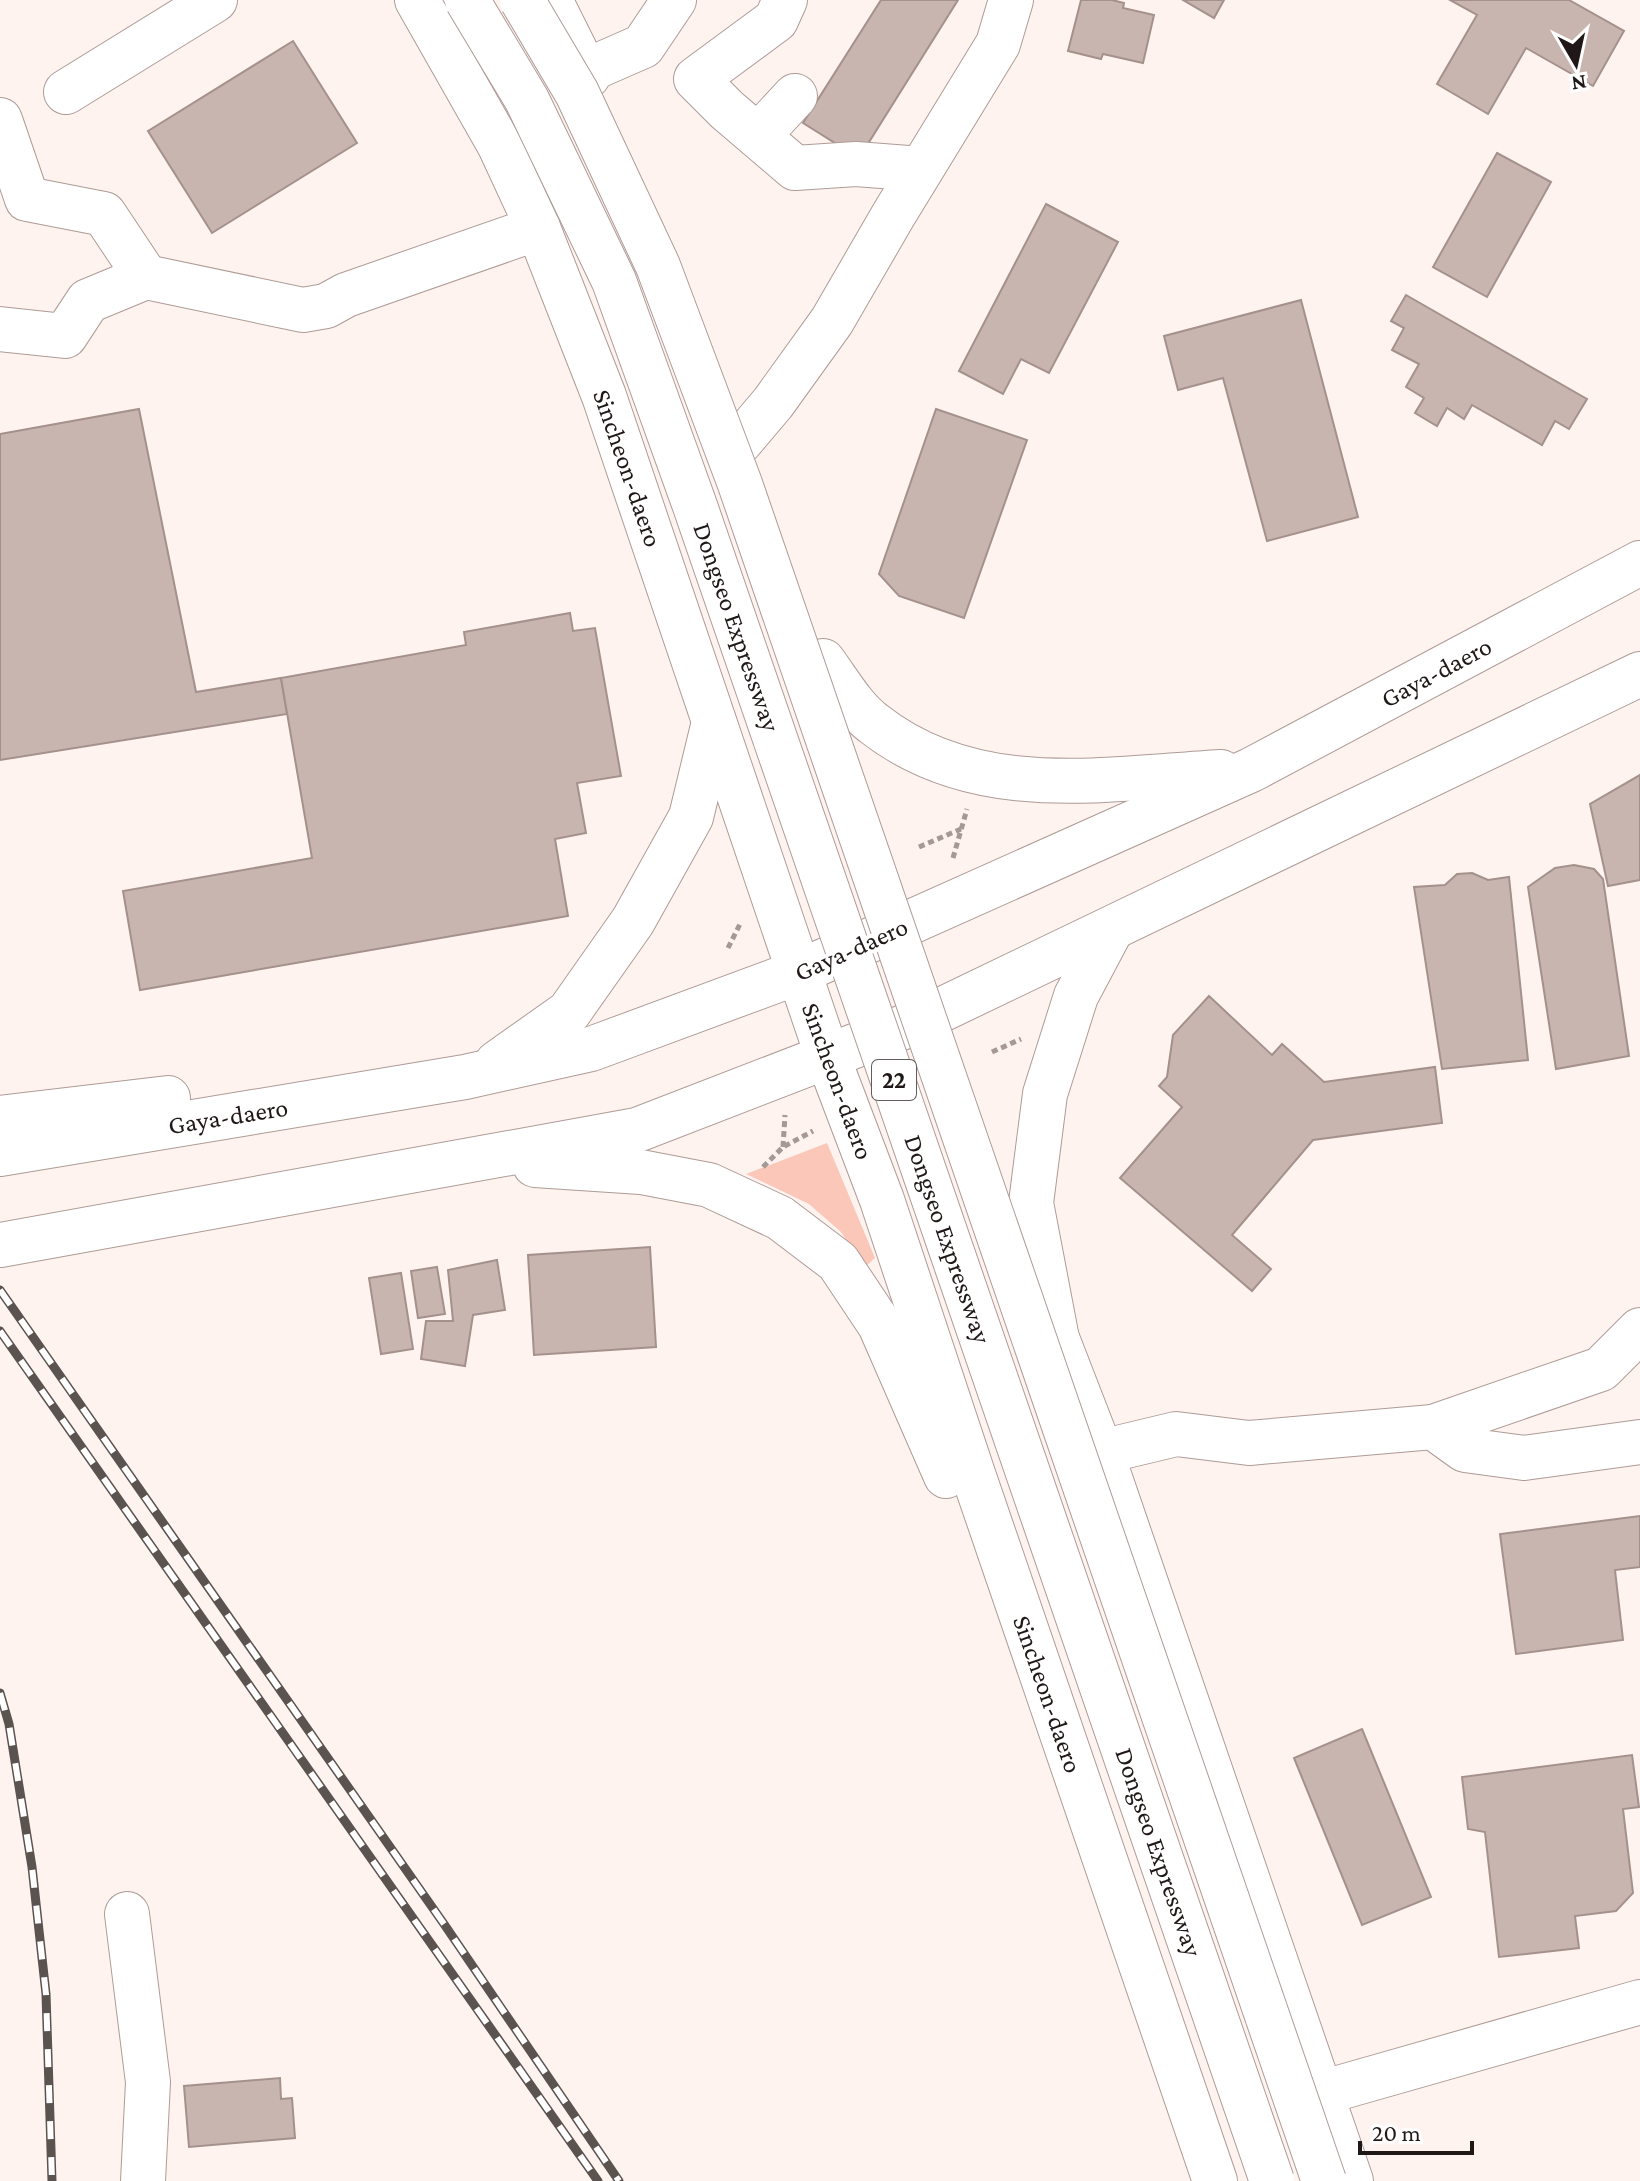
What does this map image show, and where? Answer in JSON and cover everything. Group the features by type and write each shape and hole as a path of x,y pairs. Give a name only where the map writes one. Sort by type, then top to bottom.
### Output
{"main road":[{"path":"66,92 215,0"},
{"name":"Sincheon-daero","path":"417,0 500,146 538,228 604,396 827,1055 882,1200 1215,2181"},
{"name":"Dongseo Expressway","path":"467,0 527,100 614,281 695,506 1272,2181"},
{"name":"Dongseo Expressway","path":"522,0 577,93 658,266 740,484 1324,2181"},
{"path":"550,0 636,168 668,245 823,661 941,1011 1058,1345 1101,1452 1351,2181"},
{"path":"586,71 643,46 674,0"},
{"path":"785,0 776,20 696,79 795,168 856,164 921,169"},
{"path":"740,442 773,403 832,321 998,44 1011,0"},
{"path":"758,136 795,96"},
{"path":"0,120 14,207 104,214 146,277"},
{"path":"0,329 65,336 88,301 146,277 303,310 326,306 346,295 538,228"},
{"name":"Gaya-daero","path":"0,1154 465,1077 591,1049 799,972 1251,770 1640,563"},
{"path":"823,661 870,721 910,749 954,767 1002,779 1070,782 1251,770"},
{"path":"0,1245 637,1130 941,1011 1640,674"},
{"path":"0,1118 241,1090 465,1077 494,1065 569,1012 633,921 691,817 714,722"},
{"path":"1058,1345 1031,1203 1045,1094 1076,996 1111,930"},
{"path":"0,1275 459,1161 641,1172 709,1185 780,1218 838,1262 880,1325 959,1505 1011,1584"},
{"path":"1101,1452 1176,1434 1249,1443 1433,1427 1601,1369 1640,1330"},
{"path":"1433,1427 1465,1450 1524,1458 1640,1442"},
{"path":"127,1914 148,2082 143,2181"},
{"path":"1321,2093 1640,2002"}],"path":[{"path":"953,858 970,799"},
{"path":"919,847 962,828"},
{"path":"992,1052 1033,1033"},
{"path":"783,1147 786,1102"},
{"path":"753,1178 783,1147 816,1129"}],"shaded area":[{"path":"827,1143 875,1258 864,1268 841,1232 809,1204 746,1174"}],"building":[{"path":"881,0 958,0 859,158 803,123"},
{"path":"1081,0 1112,0 1124,3 1123,8 1154,15 1143,63 1103,54 1101,59 1068,51"},
{"path":"1183,0 1224,0 1214,18"},
{"path":"1450,0 1569,0 1624,31 1593,86 1526,48 1488,114 1437,84 1477,15"},
{"path":"293,41 357,143 212,233 148,131"},
{"path":"1497,153 1551,182 1487,297 1433,267"},
{"path":"1046,204 1118,242 1049,373 1021,359 1003,394 959,371"},
{"path":"1406,295 1587,399 1569,429 1555,421 1542,445 1472,405 1464,419 1447,408 1437,426 1415,413 1424,398 1406,387 1419,364 1392,350 1404,328 1391,321"},
{"path":"1301,300 1358,517 1267,541 1223,378 1178,390 1164,336"},
{"path":"139,409 196,692 281,678 287,714 0,760 0,434"},
{"path":"936,409 1027,440 964,618 899,596 879,574"},
{"path":"570,613 573,631 595,628 621,776 577,783 586,833 555,839 568,916 140,990 123,891 312,858 281,678 466,645 464,632"},
{"path":"1640,775 1640,880 1608,886 1590,804"},
{"path":"1574,865 1594,869 1603,879 1629,1056 1556,1069 1528,887 1555,868"},
{"path":"1472,873 1488,880 1509,877 1528,1060 1442,1069 1414,887 1445,885 1457,874"},
{"path":"1209,996 1272,1055 1282,1044 1324,1082 1435,1067 1442,1123 1313,1140 1232,1235 1271,1269 1252,1291 1120,1178 1182,1107 1159,1086 1167,1077 1173,1035"},
{"path":"650,1247 656,1347 534,1355 528,1255"},
{"path":"497,1260 505,1310 473,1315 465,1366 421,1359 426,1321 453,1321 448,1270"},
{"path":"437,1267 445,1314 418,1318 411,1271"},
{"path":"401,1273 413,1349 381,1354 369,1278"},
{"path":"1640,1516 1640,1567 1615,1570 1623,1640 1516,1654 1500,1534"},
{"path":"1362,1729 1431,1897 1362,1925 1294,1758"},
{"path":"1632,1755 1639,1807 1623,1809 1633,1893 1616,1911 1575,1916 1579,1948 1499,1957 1485,1832 1468,1829 1462,1777"},
{"path":"280,2078 281,2099 292,2098 295,2138 189,2147 184,2086"}],"railway":[{"path":"0,1290 444,1924 619,2181"},
{"path":"0,1331 598,2181"},
{"path":"0,1693 9,1724 32,1867 46,1994 52,2181"}]}
